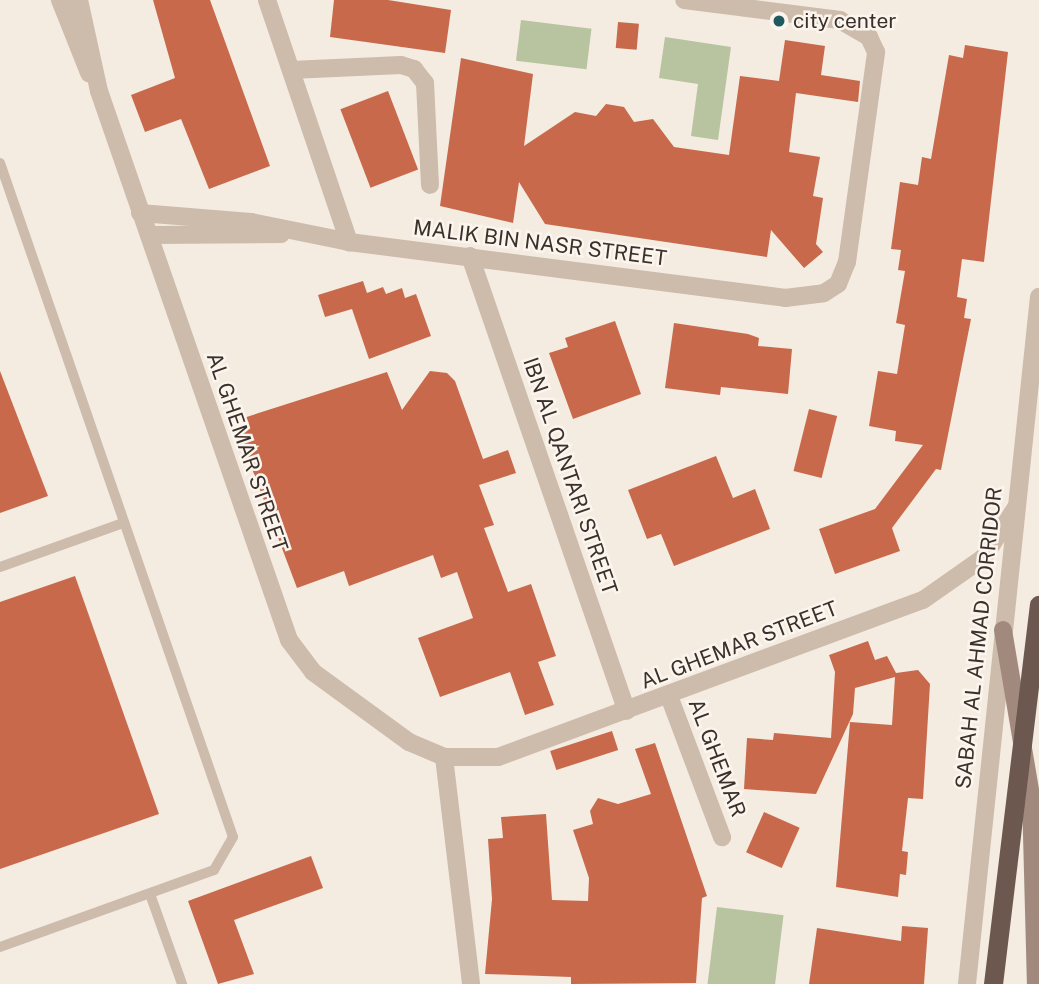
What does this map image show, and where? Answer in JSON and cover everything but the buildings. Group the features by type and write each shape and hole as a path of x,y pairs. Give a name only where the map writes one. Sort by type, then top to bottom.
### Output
{"highway":[{"path":"993,984 1039,605"}],"main road":[{"path":"1003,630 1031,796 1036,984"}],"street":[{"name":"AL GHEMAR STREET","path":"60,0 99,91 289,640 329,685 409,742 444,757 498,757 923,600 983,558 1014,509"},
{"name":"AL GHEMAR STREET","path":"79,0 99,91"},
{"path":"267,0 349,242"},
{"name":"MALIK BIN NASR STREET","path":"141,212 251,222 288,233 349,242 785,298 824,293 838,284 847,262 876,52 862,31 840,20 684,0"},
{"path":"291,70 401,65 414,69 425,83 430,185"},
{"name":"MALIK BIN NASR STREET","path":"149,234 288,233"},
{"name":"IBN AL QANTARI STREET","path":"470,256 627,711"},
{"name":"SABAH AL AHMAD CORRIDOR","path":"967,984 1014,509 1039,297"},
{"name":"AL GHEMAR","path":"669,696 722,837"},
{"path":"444,757 471,984"}],"lane":[{"path":"0,163 120,524 233,837 214,870 0,947"},
{"path":"0,206 13,201"},
{"path":"0,567 120,524"},
{"path":"150,894 181,984"}],"green space":[{"path":"521,20 591,29 586,69 516,61"},
{"path":"665,37 731,47 718,140 691,136 698,84 659,78"},
{"path":"717,907 784,915 775,984 708,984"}],"place":[{"name":"city center","path":"779,21"}]}
